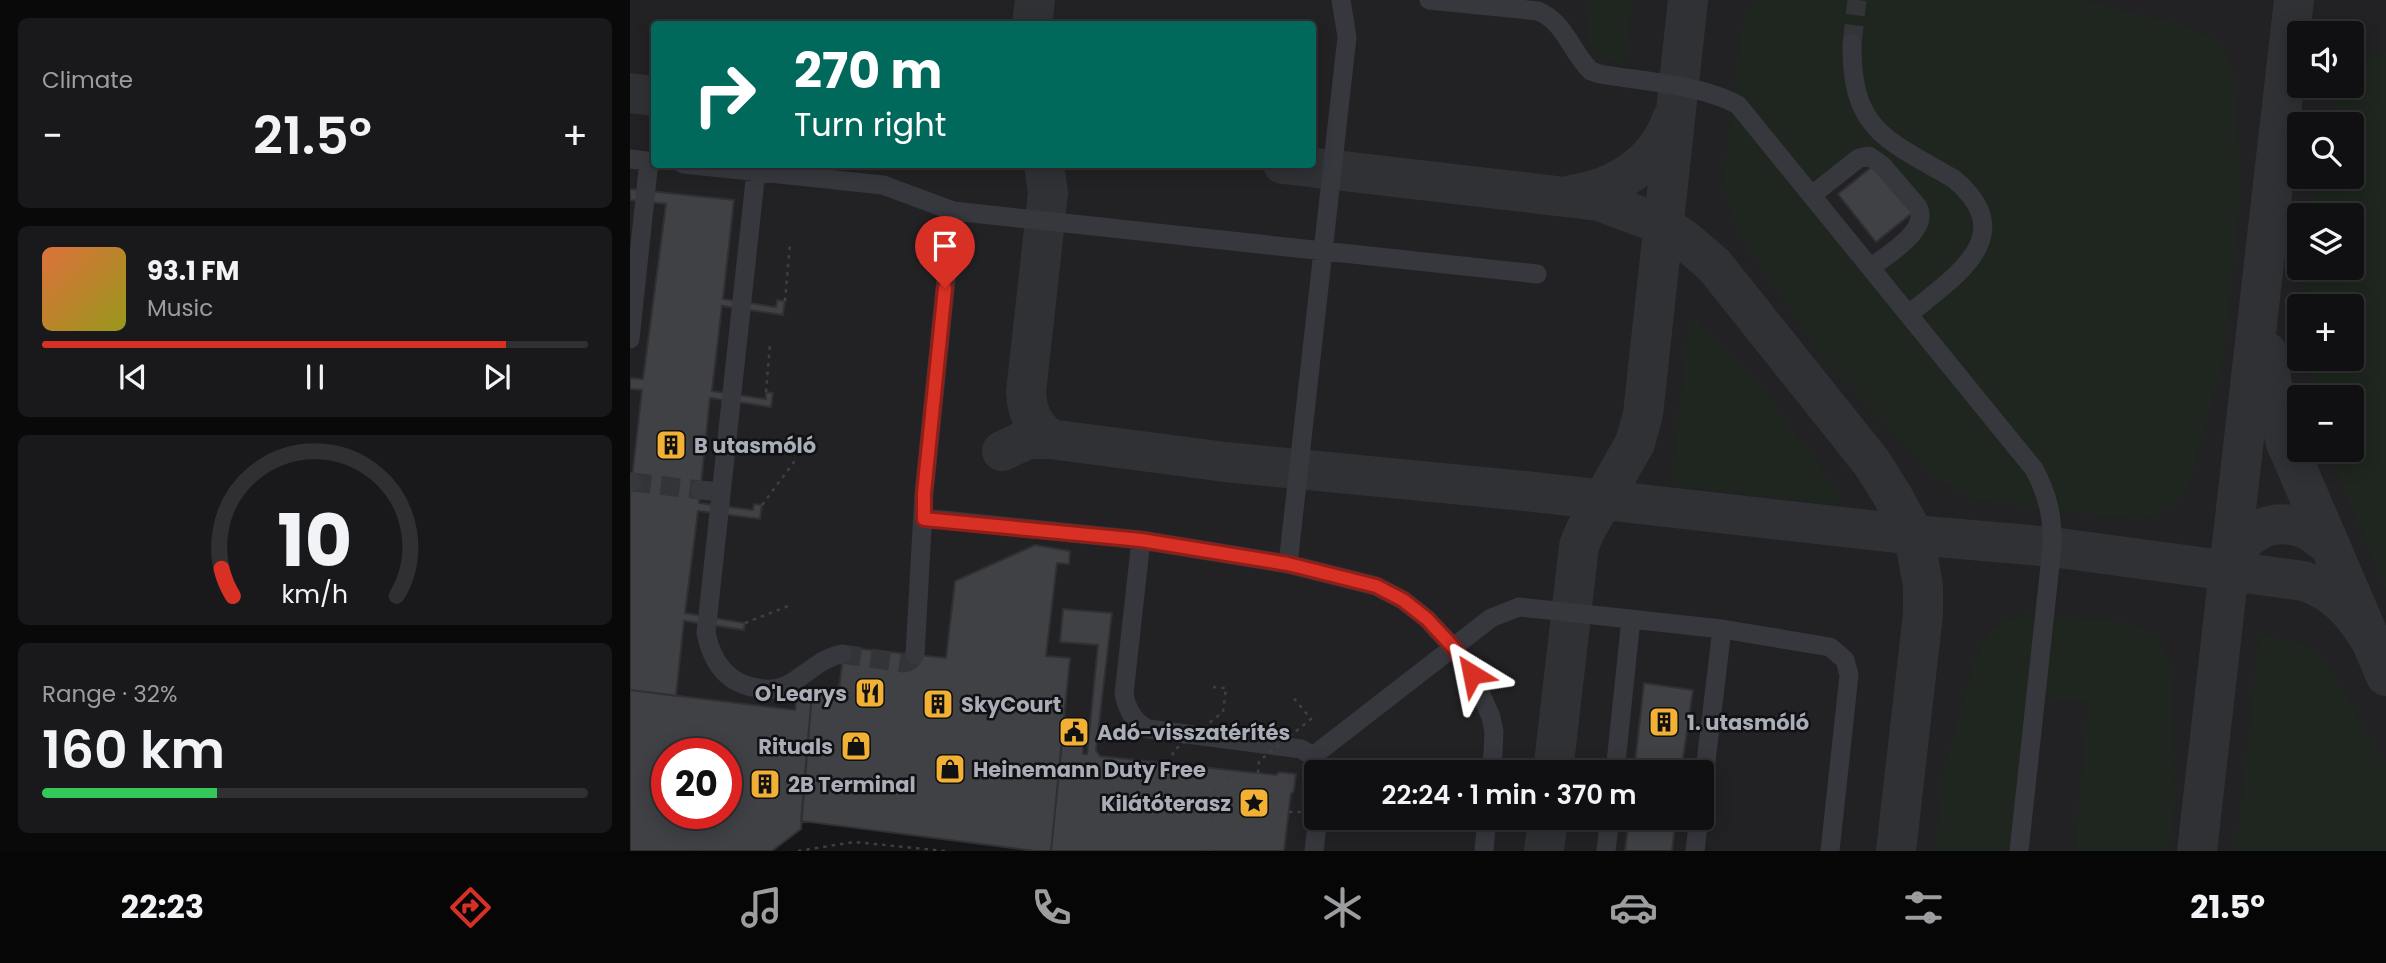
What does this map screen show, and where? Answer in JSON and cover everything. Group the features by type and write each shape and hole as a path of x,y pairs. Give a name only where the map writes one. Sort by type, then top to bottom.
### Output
{"lane":[{"path":"1288,564 1347,37 1341,0"},
{"path":"1429,0 1538,12 1557,23 1591,71 1728,99 1746,112 2034,469 2050,509 2052,547 2019,851"},
{"path":"1852,44 1853,82 1871,124 1889,141 1964,187 1972,197 1982,223 1983,232 1976,254 1954,277 1909,314"},
{"path":"1812,195 1859,158 1869,156 1879,162 1917,207 1921,216 1919,228 1871,268"},
{"path":"630,339 644,161"},
{"path":"725,168 883,186 953,211 1537,274"},
{"path":"756,171 706,633 708,645 718,666 734,682 746,687 774,689 790,684 824,660 842,654"},
{"path":"915,655 924,493 953,211"},
{"path":"700,490 721,492"},
{"path":"924,519 1141,540 1288,564 1376,586 1403,600 1427,619 1453,647 1472,674 1491,717 1494,732 1493,760"},
{"path":"1141,540 1124,694 1128,708 1137,722 1149,729 1301,749 1313,760"},
{"path":"1322,760 1453,647 1491,618 1519,607 1722,629 1830,647 1845,660 1849,675 1830,851"},
{"path":"1616,760 1632,619"},
{"path":"1706,760 1722,629"},
{"path":"1314,851 1316,830"},
{"path":"1483,851 1485,830"},
{"path":"1606,851 1608,830"},
{"path":"1695,851 1697,830"}],"path":[{"path":"785,301 790,244"},
{"path":"766,392 770,344"},
{"path":"762,505 797,458"},
{"path":"745,623 790,605"},
{"path":"1172,764 1173,751 1223,712 1226,688 1213,687"},
{"path":"1258,773 1259,761 1311,719 1291,695"},
{"path":"1208,851 1217,776 1248,781 1256,796"},
{"path":"798,851 854,842 945,851"},
{"path":"827,845 828,851"}],"shaded area":[{"path":"630,0 2386,0 2386,851 1035,851 802,821 801,829 772,851 630,851"},
{"path":"1571,0 1633,0 1624,66 1604,57 1587,42 1590,2"},
{"path":"1757,0 2081,0 2182,25 2214,38 2228,58 2234,75 2241,190 2223,362 2188,488 2171,507 2152,517 2138,520 1980,501 1957,492 1933,474 1819,354 1741,237 1727,200 1724,177 1740,31 1745,14","holes":["1858,152 1926,225 1875,272 1807,189"]},
{"path":"2386,51 2386,592 2333,462 2364,462 2364,385 2311,385 2310,371 2364,371 2364,294 2305,294 2306,280 2364,280 2364,203 2313,203 2315,189 2364,189 2364,112 2334,112 2338,98 2364,98 2364,61"},
{"path":"1690,319 1697,321 1764,390 1840,494 1840,505 1670,486"},
{"path":"2030,613 2131,623 2155,637 2168,657 2173,693 2175,800 2168,851 2074,851 2088,703 2029,696 2014,851 1935,851 1944,767 1975,659 1992,629 2010,619"},
{"path":"2259,635 2303,643 2315,652 2333,674 2348,699 2386,767 2386,851 2236,851"}],"building":[{"path":"1874,165 1912,213 1876,242 1838,194"},
{"name":"B utasmóló","path":"630,189 734,200 723,299 776,307 777,300 785,301 783,315 722,306 712,391 766,399 766,392 773,393 771,407 710,398 699,503 753,510 754,504 762,505 760,519 698,511 685,613 745,623 744,630 684,621 676,696 630,690 630,495 642,390 630,389 630,378 643,379 666,204 630,200"},
{"name":"SkyCourt","path":"1035,545 1070,551 1069,564 1057,563 1046,656 1070,658 1051,851 801,821 812,693 838,697 844,647 946,658 955,581"},
{"path":"1063,609 1112,613 1096,750 1100,756 1276,775 1279,772 1296,774 1284,851 1051,851 1064,724 1083,725 1083,754 1087,754 1098,645 1060,642"},
{"name":"1. utasmóló","path":"1644,683 1693,690 1683,760 1635,760"},
{"name":"2B Terminal","path":"630,690 795,710 797,692 812,693 801,829 772,851 630,851"},
{"path":"1627,830 1674,830 1672,851 1625,851"}],"taxiway":[{"path":"1032,21 1035,0"},
{"path":"1554,760 1579,546 1635,443 1643,414 1688,0"},
{"path":"2197,851 2294,0"},
{"path":"630,93 651,96"},
{"path":"1571,195 1604,187 1632,172 1656,149 1672,119"},
{"path":"1045,168 1048,193 1026,392 1032,418 1050,439"},
{"path":"1316,168 1599,201 1663,225 1714,265 1872,463 1914,535 1923,586 1923,614 1896,851"},
{"path":"2267,352 2274,398 2286,443 2386,676"},
{"path":"1002,451 1028,439 1050,439 1225,462 1525,491 1914,535 2052,547 2304,581 2342,603 2369,638"},
{"path":"2229,568 2240,546 2257,531 2267,527 2290,525 2303,528 2331,547"},
{"path":"1544,851 1546,830"}],"tunnel":[{"path":"1852,44 1857,0"},
{"path":"632,482 700,490"},
{"path":"842,654 904,663 915,655"}],"place":[{"name":"B utasmóló","path":"671,445"},
{"name":"O'Learys","path":"870,693"},
{"name":"SkyCourt","path":"938,704"},
{"name":"1. utasmóló","path":"1664,722"},
{"name":"Adó-visszatérítés","path":"1074,732"},
{"name":"Rituals","path":"856,746"},
{"name":"Heinemann Duty Free","path":"950,769"},
{"name":"2B Terminal","path":"765,784"},
{"name":"Kilátóterasz","path":"1254,803"}],"route":[{"path":"945,288 924,493 924,519 1141,540 1288,564 1376,586 1403,600 1427,619 1453,647 1472,674"}]}
